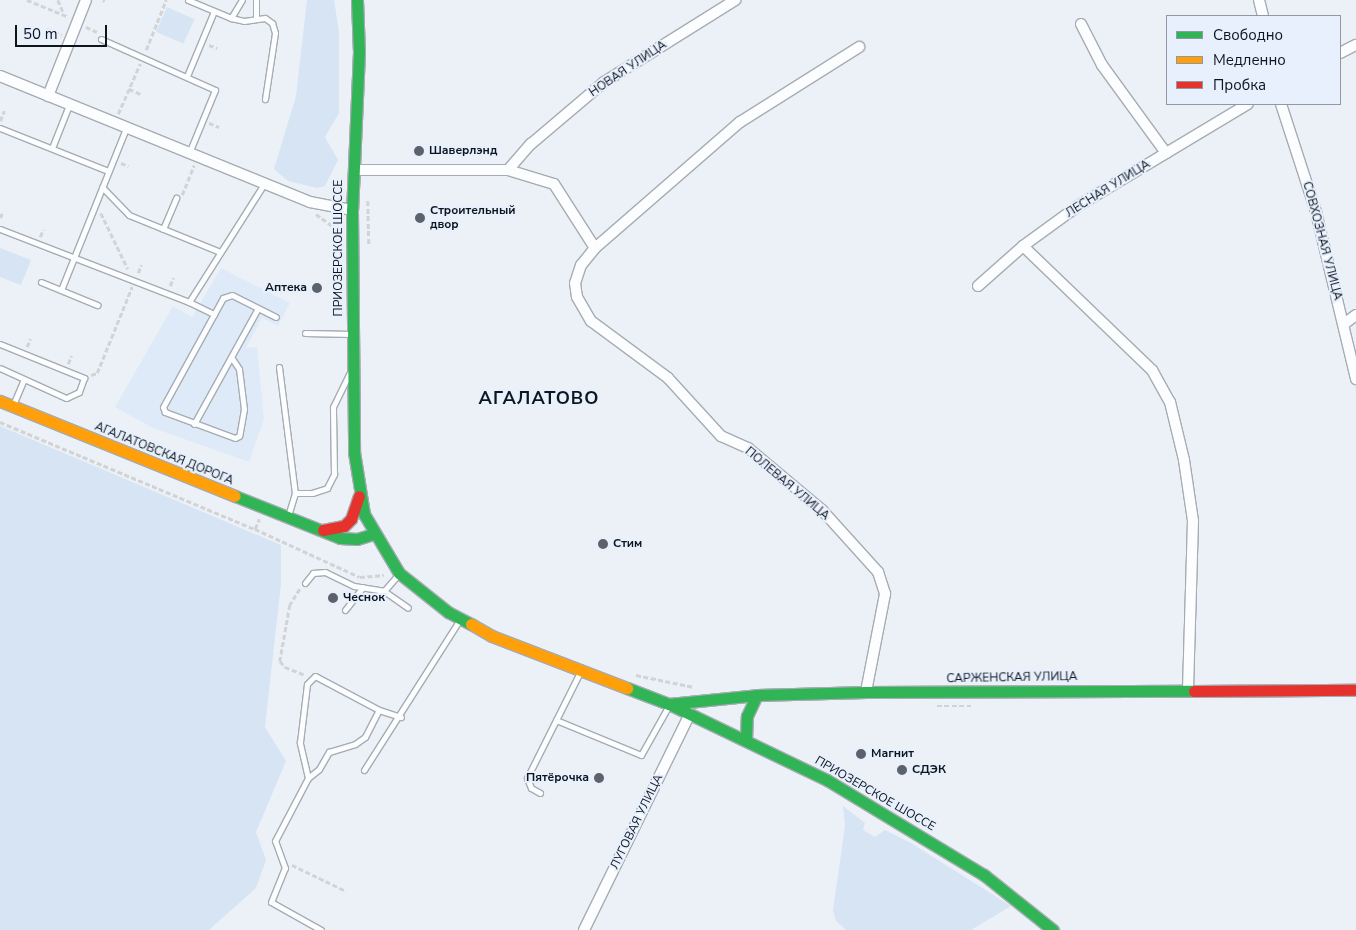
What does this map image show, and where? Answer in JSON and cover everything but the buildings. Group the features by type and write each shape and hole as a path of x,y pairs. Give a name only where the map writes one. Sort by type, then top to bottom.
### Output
{"main road":[{"name":"ПРИОЗЕРСКОЕ ШОССЕ","path":"357,0 359,52 352,210 354,452 359,496 373,534 398,573 460,619 492,636 669,704 828,780 984,875 1053,930"},
{"name":"АГАЛАТОВСКАЯ ДОРОГА","path":"0,401 340,538 357,539 373,534"},
{"path":"319,530 333,530 344,526 354,513 359,496"},
{"name":"САРЖЕНСКАЯ УЛИЦА","path":"669,704 758,695 866,692 1356,690"},
{"path":"746,740 747,716 758,695"}],"street":[{"path":"48,96 86,0"},
{"name":"НОВАЯ УЛИЦА","path":"508,170 531,144 604,82 735,0"},
{"path":"1259,0 1263,15"},
{"path":"1081,24 1102,64 1166,153"},
{"path":"1341,52 1356,45"},
{"path":"354,170 508,170 554,184 595,248 740,122 859,47"},
{"path":"0,76 310,202 352,210"},
{"name":"ЛЕСНАЯ УЛИЦА","path":"978,286 1023,246 1078,206 1246,105"},
{"name":"СОВХОЗНАЯ УЛИЦА","path":"1281,105 1316,212 1356,379"},
{"path":"1023,246 1152,370 1170,402 1184,460 1193,521 1188,690"},
{"name":"ПОЛЕВАЯ УЛИЦА","path":"595,248 581,265 575,283 577,297 591,321 668,378 721,436 748,448 822,510 878,572 885,594 866,692"},
{"path":"1344,324 1356,315"},
{"name":"ЛУГОВАЯ УЛИЦА","path":"584,930 690,714"}],"lane":[{"path":"188,0 231,18 244,21 256,18 272,23 275,33 265,99"},
{"path":"231,18 242,0"},
{"path":"256,0 256,18"},
{"path":"187,76 214,11"},
{"path":"101,39 215,90 194,155"},
{"path":"52,148 69,105"},
{"path":"0,128 108,171"},
{"path":"61,290 126,128"},
{"path":"189,302 264,184"},
{"path":"102,187 129,215 220,252"},
{"path":"163,229 176,198"},
{"path":"0,229 134,283 189,302 214,314"},
{"path":"41,282 97,305"},
{"path":"231,357 239,369 244,409 239,436 234,438 165,412 163,407 214,314 227,295 276,317"},
{"path":"194,424 258,308"},
{"path":"304,333 352,334"},
{"path":"0,344 84,378 78,392 66,398 23,381 0,368"},
{"path":"279,367 295,493 287,518"},
{"path":"295,493 312,493 327,488 334,474 333,407 353,367"},
{"path":"12,406 23,381"},
{"path":"305,584 318,571 363,588 384,591 408,608"},
{"path":"384,591 398,573"},
{"path":"345,610 363,588"},
{"path":"364,770 401,717 460,619"},
{"path":"540,793 531,788 527,778 580,671"},
{"path":"308,778 300,742 311,677 315,676 379,710 401,717"},
{"path":"556,720 641,755 669,704"},
{"path":"321,930 275,907 271,902 285,861 275,841 308,778 319,769 329,752 355,744 365,737 379,710"}],"path":[{"path":"27,0 71,18"},
{"path":"58,0 65,15"},
{"path":"118,116 166,0"},
{"path":"82,26 103,35 101,39"},
{"path":"47,29 64,36"},
{"path":"129,89 141,94"},
{"path":"0,122 4,111"},
{"path":"176,198 180,199 194,155"},
{"path":"368,194 369,244"},
{"path":"310,202 313,210 329,226 342,230"},
{"path":"84,378 97,373 134,283 96,203"},
{"path":"0,218 2,213"},
{"path":"254,529 261,515"},
{"path":"305,584 290,605 280,661 285,667 311,677"},
{"path":"939,707 965,708"},
{"path":"285,861 346,891"}],"shaded area":[{"path":"307,0 334,0 339,32 339,113 325,137 338,160 325,186 317,188 288,181 274,169 296,96"},
{"path":"167,7 194,19 183,44 156,32"},
{"path":"0,248 31,260 21,285 0,277"},
{"path":"221,268 290,303 278,326 262,318 246,348 257,347 264,419 249,462 153,428 115,407 173,306 192,317"},
{"path":"0,426 281,545 281,584 265,727 286,761 256,832 266,860 256,888 209,930 0,930"},
{"path":"843,806 865,823 863,830 875,837 885,830 911,843 1011,906 971,930 846,930 836,921 833,910 845,826"}],"traffic: fast":[{"path":"357,0 359,52 352,210 354,452 364,514 399,573 448,612 471,624"},
{"path":"235,496 340,538 357,539 373,534"},
{"path":"627,688 669,704 827,780 984,875 1053,930"},
{"path":"669,704 757,695 866,692 1194,691"},
{"path":"746,740 747,716 757,695"}],"traffic: slow":[{"path":"0,401 235,496"},
{"path":"471,624 492,636 627,688"}],"traffic: jam":[{"path":"323,530 344,526 351,519 359,496"},
{"path":"1194,691 1356,690"}],"place":[{"name":"Шаверлэнд","path":"419,151"},
{"name":"Строительный двор","path":"420,218"},
{"name":"Аптека","path":"317,288"},
{"name":"Стим","path":"603,544"},
{"name":"Чеснок","path":"333,598"},
{"name":"Магнит","path":"861,754"},
{"name":"СДЭК","path":"902,770"},
{"name":"Пятёрочка","path":"599,778"}],"district":[{"name":"АГАЛАТОВО","path":"539,398"}]}
